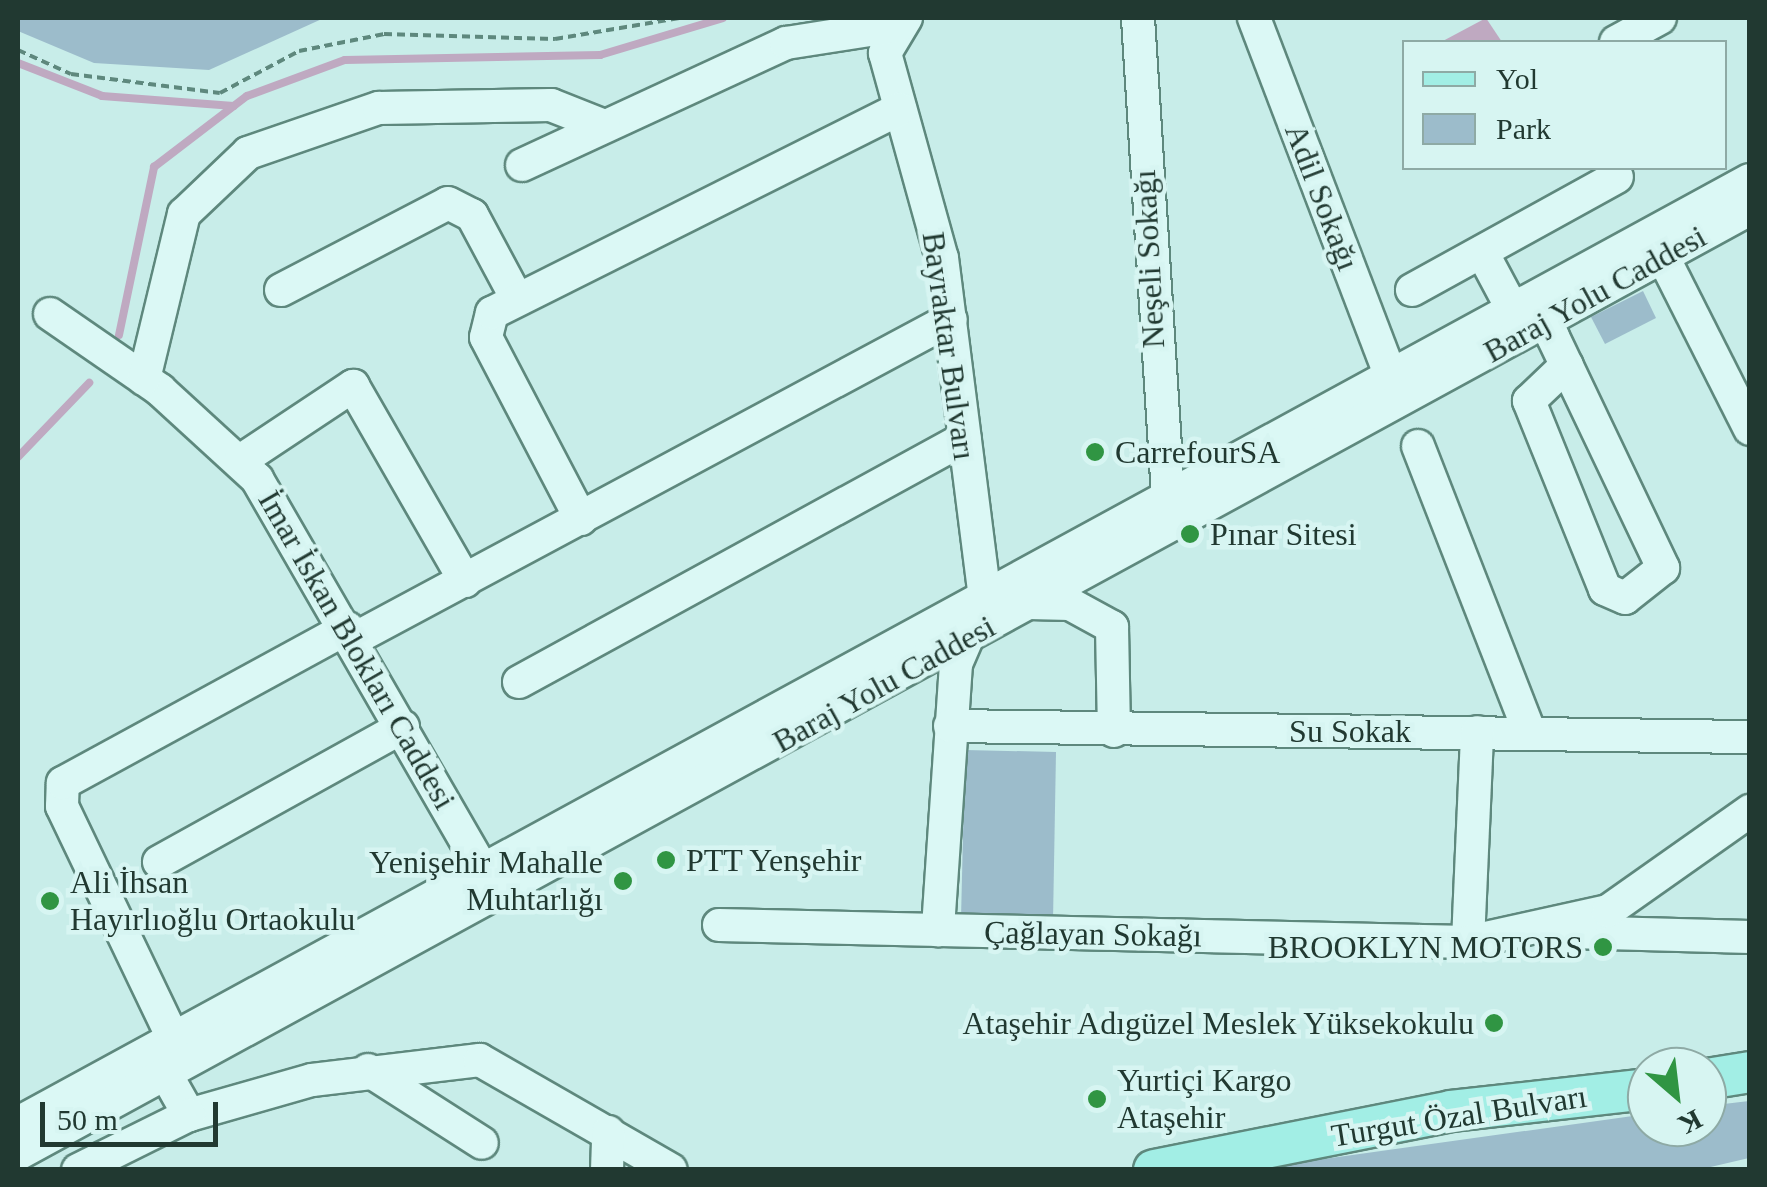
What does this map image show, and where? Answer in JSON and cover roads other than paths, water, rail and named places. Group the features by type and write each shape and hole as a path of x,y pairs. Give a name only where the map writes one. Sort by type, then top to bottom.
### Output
{"main road":[{"name":"Turgut Özal Bulvarı","path":"1154,1170 1451,1111 1627,1091"}],"street":[{"name":"Neşeli Sokağı","path":"1138,18 1168,498"},
{"name":"Adil Sokağı","path":"1254,18 1390,376"},
{"path":"1620,40 1660,18"},
{"path":"522,165 786,43 897,32"},
{"name":"Bayraktar Bulvarı","path":"897,32 900,109 951,319 985,597"},
{"path":"144,379 184,214 248,153 378,108 551,105 604,126"},
{"path":"581,519 486,337 487,320 516,298 900,109"},
{"path":"1412,290 1618,177"},
{"name":"Baraj Yolu Caddesi","path":"18,1123 174,1040 492,885 1032,603 1546,321 1750,180"},
{"path":"281,290 448,203 472,215 516,298"},
{"name":"Baraj Yolu Caddesi","path":"18,1154 167,1076 985,597 1390,376 1513,310 1750,209"},
{"path":"1658,245 1746,411"},
{"path":"1482,252 1513,310"},
{"name":"İmar İskan Blokları Caddesi","path":"50,314 144,379 240,461 284,514 492,885"},
{"path":"174,1040 62,806 62,783 351,633 464,581 951,319"},
{"path":"1546,321 1662,568 1625,598 1605,589 1530,401 1567,366"},
{"path":"240,461 353,386 464,581"},
{"path":"520,682 965,438"},
{"path":"1418,446 1530,733"},
{"path":"938,930 950,726 965,639 985,597 1070,604 1112,627 1114,731"},
{"name":"Su Sokak","path":"950,726 1750,737"},
{"path":"159,862 403,727"},
{"path":"1468,942 1478,732"},
{"name":"Çağlayan Sokağı","path":"719,925 1468,942 1608,912 1750,811"},
{"path":"1521,931 1750,938"},
{"path":"86,1168 189,1115 368,1070 480,1060 671,1170"},
{"path":"368,1070 482,1143"},
{"path":"167,1076 189,1115"},
{"path":"606,1170 608,1132"}],"waterway":[{"path":"119,335 154,167 247,96 345,60 600,55 723,18"},
{"path":"18,63 102,96 234,106"},
{"path":"18,457 89,383"}],"place":[{"name":"CarrefourSA","path":"1095,452"},
{"name":"Pınar Sitesi","path":"1190,534"},
{"name":"PTT Yenşehir","path":"666,860"},
{"name":"Yenişehir Mahalle Muhtarlığı","path":"623,881"},
{"name":"Ali İhsan Hayırlıoğlu Ortaokulu","path":"50,901"},
{"name":"BROOKLYN MOTORS","path":"1603,947"},
{"name":"Ataşehir Adıgüzel Meslek Yüksekokulu","path":"1494,1023"},
{"name":"Yurtiçi Kargo Ataşehir","path":"1097,1099"}]}
